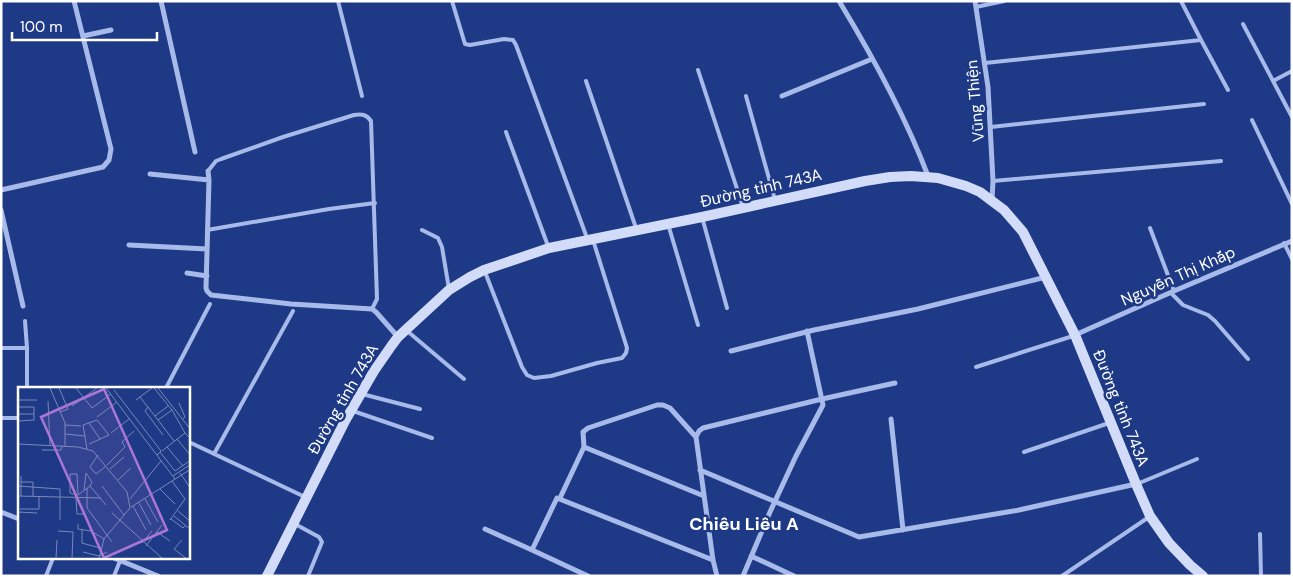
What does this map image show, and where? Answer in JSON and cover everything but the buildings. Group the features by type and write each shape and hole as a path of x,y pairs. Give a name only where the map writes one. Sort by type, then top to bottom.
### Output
{"main road":[{"name":"Đường tỉnh 743A","path":"267,576 350,411 378,364 402,334 450,290 470,277 484,270 548,248 637,231 866,181 890,177 928,176 966,186 980,192 1004,210 1023,232 1076,335 1150,516 1170,543 1201,575"}],"street":[{"path":"1,190 103,167 108,160 111,149 74,1"},
{"path":"161,1 194,152"},
{"path":"839,1 872,59 910,133 928,176"},
{"name":"Vũng Thiện","path":"976,4 988,87 993,181 992,200"},
{"path":"83,36 111,30"},
{"path":"782,96 872,59"},
{"path":"208,171 206,288 211,295 291,304 372,310 402,334"},
{"path":"150,174 209,180"},
{"path":"1,210 23,306"},
{"name":"Nguyễn Thị Khắp","path":"1076,335 1292,240"},
{"path":"130,245 207,249"},
{"path":"187,272 207,276"},
{"path":"731,351 807,331 918,309 1046,276"},
{"path":"743,576 774,502 804,438 822,409 822,399 807,331"},
{"path":"717,576 700,470 696,437 699,431 703,428 895,383"},
{"path":"532,550 556,500 558,497 560,498 584,447 583,432 588,428 657,405 663,405 670,408 696,437"},
{"path":"891,420 903,530"},
{"path":"584,447 704,496"},
{"path":"700,470 859,537 1019,510 1136,484"},
{"path":"560,498 713,560"},
{"path":"1,512 18,519"},
{"path":"485,529 588,576"},
{"path":"751,556 794,576"},
{"path":"120,561 158,576"}],"lane":[{"path":"338,1 362,96"},
{"path":"452,1 465,44 470,45 504,39 513,40 516,45 591,240 626,353 622,358 551,376 534,378 527,375 522,367 484,270"},
{"path":"976,4 1004,1"},
{"path":"1181,1 1228,90"},
{"path":"1243,24 1292,117"},
{"path":"985,63 1200,40"},
{"path":"698,70 743,207"},
{"path":"1273,81 1292,72"},
{"path":"586,81 637,231"},
{"path":"746,96 775,200"},
{"path":"990,127 1204,104"},
{"path":"208,171 216,161 283,137 354,115 363,114 368,117 371,121 377,299 372,310"},
{"path":"1252,120 1292,204"},
{"path":"506,132 548,248"},
{"path":"993,181 1221,161"},
{"path":"207,230 330,209 375,204"},
{"path":"702,217 727,308"},
{"path":"668,224 698,325"},
{"path":"1150,228 1172,292 1184,305 1208,315 1215,321 1248,359"},
{"path":"422,230 438,238 442,247 450,290"},
{"path":"1284,243 1292,259"},
{"path":"167,387 210,304"},
{"path":"214,454 293,311"},
{"path":"25,321 27,387"},
{"path":"402,334 464,379"},
{"path":"976,367 1076,335"},
{"path":"1,348 26,348"},
{"path":"360,393 420,409"},
{"path":"350,411 432,438"},
{"path":"1,418 18,418"},
{"path":"1024,452 1111,422"},
{"path":"190,442 307,498"},
{"path":"1136,484 1197,459"},
{"path":"1062,576 1150,516"},
{"path":"293,523 319,537 322,542 308,576"},
{"path":"1260,534 1261,576"},
{"path":"46,576 53,560"},
{"path":"114,576 120,561"}],"district":[{"name":"Chiêu Liêu A","path":"744,524"}]}
